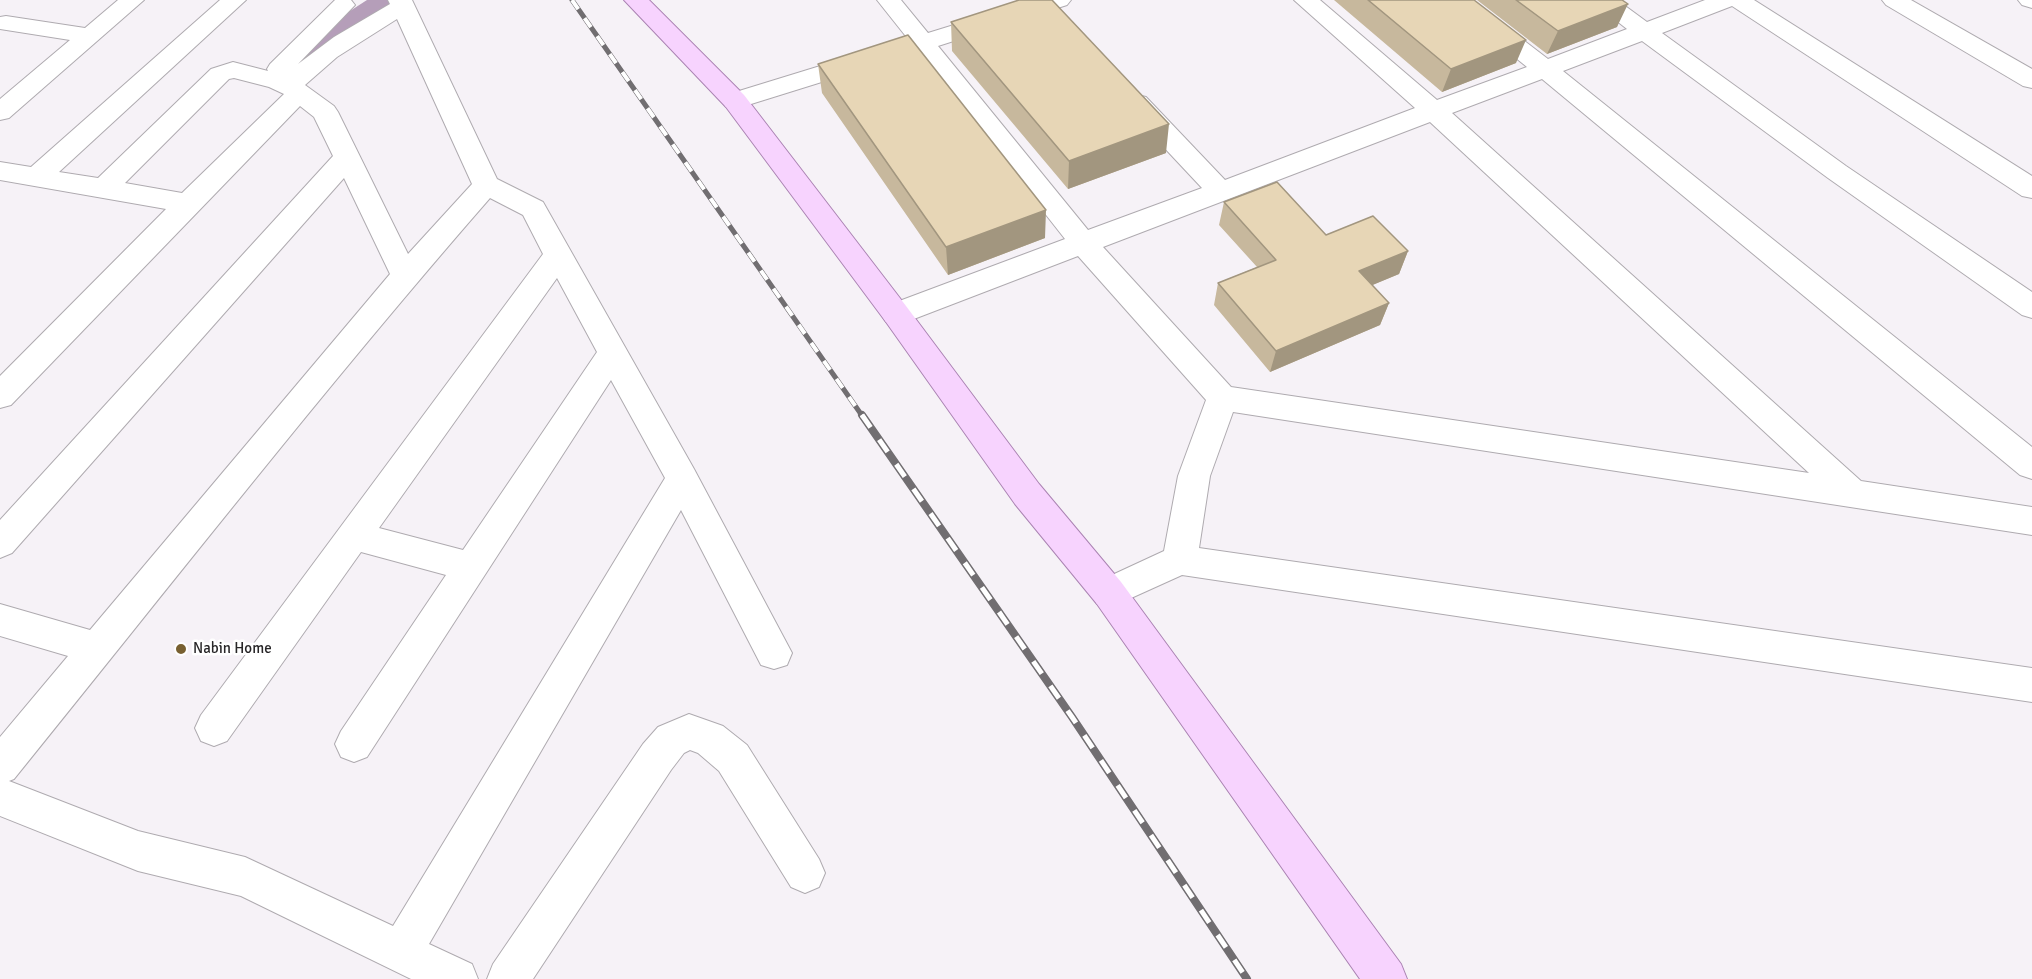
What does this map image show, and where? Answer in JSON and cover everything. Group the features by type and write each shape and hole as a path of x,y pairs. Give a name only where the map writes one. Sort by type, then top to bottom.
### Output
{"main road":[{"path":"636,0 735,101 896,314 1027,494 1109,593 1386,979"}],"street":[{"path":"0,112 132,0"},
{"path":"36,178 234,0"},
{"path":"889,0 1083,243 1222,398 2032,521"},
{"path":"1306,0 1434,111 1854,495"},
{"path":"1456,0 1545,69 2032,466"},
{"path":"1602,0 1837,172 2032,307"},
{"path":"896,314 1727,0"},
{"path":"1738,0 2032,189"},
{"path":"1894,0 2032,80"},
{"path":"318,1 346,2"},
{"path":"0,396 189,203 286,86 346,2"},
{"path":"286,86 344,41 401,3 486,185 533,209 682,479 774,653"},
{"path":"3,25 27,6"},
{"path":"735,101 921,42 1050,7"},
{"path":"3,25 90,36"},
{"path":"102,190 220,74 232,70 286,86 325,112 405,276"},
{"path":"1124,90 1221,192"},
{"path":"0,543 346,158"},
{"path":"0,171 189,203"},
{"path":"0,766 405,276 486,185"},
{"path":"214,728 557,255"},
{"path":"354,744 612,354"},
{"path":"1180,560 1194,476 1222,398"},
{"path":"401,952 682,479"},
{"path":"354,536 471,567"},
{"path":"1109,593 1180,560 2032,686"},
{"path":"0,620 98,649"},
{"path":"508,979 657,756 671,740 689,732 710,739 733,758 804,873"},
{"path":"0,797 138,852 244,877 457,979"}],"building":[{"path":"1019,0 1052,0 1169,124 1069,161 951,22"},
{"path":"1368,0 1474,0 1526,40 1451,69"},
{"path":"1516,0 1622,0 1628,4 1558,31"},
{"path":"908,35 1046,210 946,247 818,64"},
{"path":"1277,182 1326,235 1373,216 1408,251 1359,271 1389,303 1276,351 1218,283 1276,260 1224,202"}],"waterway":[{"path":"300,58 389,0"}],"railway":[{"path":"572,0 863,417"},
{"path":"862,415 1072,717 1247,979"}],"place":[{"name":"Nabin Home","path":"181,649"}]}
